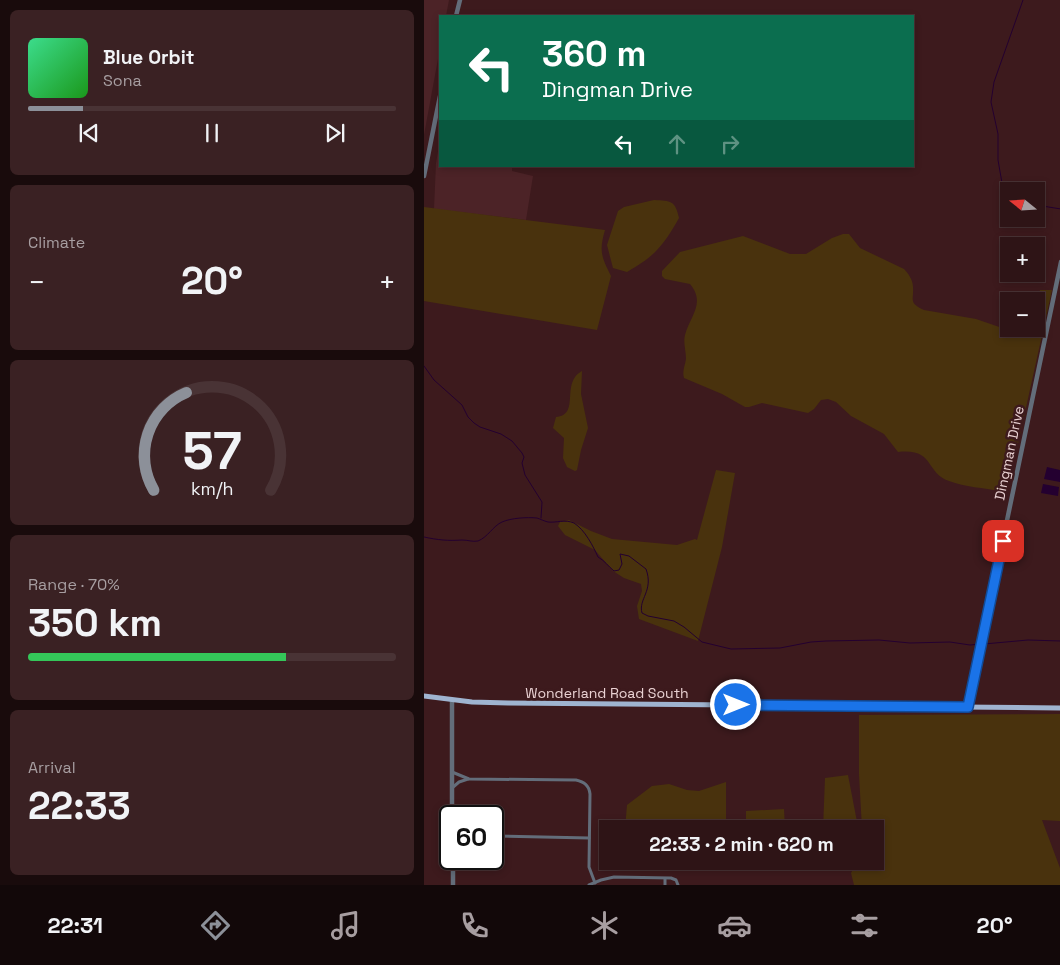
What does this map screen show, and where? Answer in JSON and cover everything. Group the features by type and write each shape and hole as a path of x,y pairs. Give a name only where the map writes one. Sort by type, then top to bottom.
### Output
{"main road":[{"name":"Wonderland Road South","path":"424,696 452,700 508,703 1060,708"}],"street":[{"path":"456,15 460,0"},
{"path":"424,176 426,157 439,100"},
{"name":"Dingman Drive","path":"968,707 1060,262"},
{"path":"452,700 452,805"},
{"path":"452,771 469,779 576,780 585,783 590,790 589,867 595,883"},
{"path":"452,788 459,782 469,779"},
{"path":"504,836 590,838"},
{"path":"452,870 453,885"},
{"path":"589,885 614,877 674,878 678,885"},
{"path":"665,879 666,885"}],"shaded area":[{"path":"424,0 449,0 446,15 439,15 439,53 424,135"},
{"path":"439,146 439,167 512,167 512,171 533,176 526,220 434,209 436,163"},
{"path":"654,200 668,201 674,205 679,218 673,228 658,250 637,266 627,272 613,268 607,245 618,211 624,207"},
{"path":"424,207 605,230 602,253 611,276 597,330 424,301"},
{"path":"849,234 860,248 904,269 912,282 913,301 919,308 976,319 1000,327 1000,337 1042,337 1008,489 1000,491 968,486 941,477 924,457 910,452 898,452 884,434 851,416 836,402 828,399 821,400 808,413 762,403 745,407 722,394 684,378 683,371 686,359 684,338 695,310 697,297 690,284 665,279 662,276 662,271 680,252 743,236 790,254 806,254 832,238"},
{"path":"1040,290 1052,290 1045,322 1045,292 1039,292"},
{"path":"582,371 581,394 588,428 577,470 575,471 567,467 563,458 564,438 553,428 556,417 568,411 572,383"},
{"path":"1047,467 1060,470 1060,482 1044,479"},
{"path":"716,470 735,473 722,547 698,641 639,619 637,606 642,591 641,584 624,578 613,571 595,550 565,535 558,526 560,522 569,520 612,539 677,545 697,540"},
{"path":"1043,484 1059,487 1058,496 1041,493"},
{"path":"1060,714 1060,821 1042,820 1060,868 1060,885 854,885 851,873 852,870 884,870 884,820 862,820 859,715"},
{"path":"848,775 857,820 823,820 825,778"},
{"path":"726,782 726,820 626,820 627,805 652,786 669,784 687,790 699,791"},
{"path":"784,809 785,820 746,820 746,811"}],"waterway":[{"path":"1002,182 998,160 998,134 991,102 994,82 1023,0"},
{"path":"1045,206 1061,209"},
{"path":"424,366 434,380 462,405 468,417 474,423 501,434 512,441 522,453 525,475 542,502 541,518"},
{"path":"424,537 443,540 478,541 502,522 519,518 537,518 548,522 567,521 574,523 585,534 598,557 614,571 619,570 622,564 620,554 629,556 646,569 648,583 642,603 642,613 674,621 702,642 731,649 780,648 826,641 879,640 910,643 950,642 970,645 980,644"},
{"path":"984,644 1028,640 1061,641"}],"route":[{"path":"736,705 968,707 1003,541"}]}
